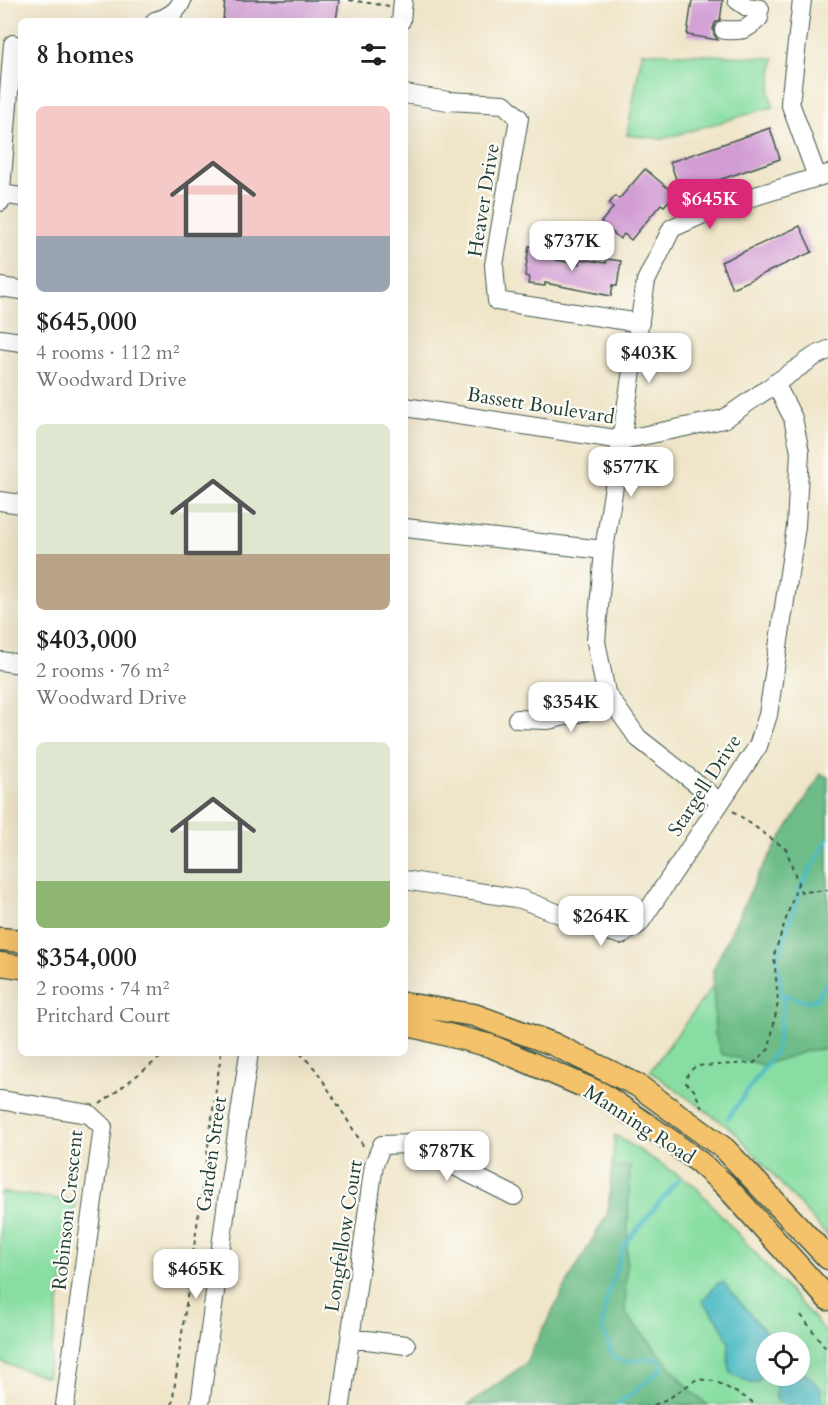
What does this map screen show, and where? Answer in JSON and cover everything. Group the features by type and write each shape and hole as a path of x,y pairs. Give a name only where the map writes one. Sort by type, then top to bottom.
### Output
{"main road":[{"path":"0,939 18,941"},
{"path":"0,964 18,967"},
{"name":"Manning Road","path":"408,1004 474,1015 553,1044 637,1085 725,1149 828,1258"},
{"name":"Manning Road","path":"408,1025 491,1046 602,1094 671,1141 716,1177 828,1299"}],"street":[{"path":"167,18 182,0"},
{"path":"724,30 742,31 750,27 760,14 737,0"},
{"path":"720,802 638,738 606,693 596,641 604,550 646,281 672,228 720,207 823,176 790,104 802,0"},
{"path":"11,43 0,198 18,197"},
{"name":"Heaver Drive","path":"408,94 504,104 519,118 494,265 497,301 640,323"},
{"path":"0,287 18,290"},
{"path":"0,339 18,342"},
{"name":"Bassett Boulevard","path":"408,407 622,440 724,419 815,356 828,350"},
{"name":"Stargell Drive","path":"408,880 521,899 585,924 621,934 639,924 758,746 768,715 796,526 800,452 793,418 775,383"},
{"path":"0,501 18,504"},
{"path":"408,528 604,550"},
{"path":"0,661 18,664"},
{"path":"517,719 548,720 583,712 606,693"},
{"name":"Garden Street","path":"200,1405 249,1056"},
{"name":"Robinson Crescent","path":"0,1101 89,1114 103,1127 65,1405"},
{"name":"Longfellow Court","path":"341,1405 374,1164 382,1145 411,1144 514,1196"},
{"path":"351,1338 406,1345"}],"path":[{"path":"348,0 365,1 398,9"},
{"path":"720,802 786,849 801,892 828,890"},
{"path":"702,1108 693,1090 686,1083 688,1073 696,1066 754,1063 769,1049 778,1002 774,955 798,883"},
{"path":"89,1114 162,1056"},
{"path":"172,1405 221,1056"},
{"path":"303,1056 317,1071 374,1164"},
{"path":"801,1315 828,1351"},
{"path":"654,1405 671,1397 697,1379 710,1379 750,1400 755,1405"}],"green space":[{"path":"642,52 774,58 770,92 773,107 662,139 627,135"},
{"path":"821,774 828,777 828,1048 807,1051 763,1065 721,1054 715,1034 713,970 759,873"},
{"path":"828,809 828,1237 735,1132 650,1071 777,899"},
{"path":"615,1135 694,1185 828,1334 828,1405 498,1405 586,1311 607,1222"},
{"path":"612,1166 630,1166 625,1313 692,1392 708,1405 468,1405 525,1364 566,1285 609,1211"},
{"path":"0,1192 76,1201 47,1377 0,1362"}],"water":[{"path":"723,1282 766,1332 756,1332 756,1383 750,1383 731,1373 728,1360 729,1342 718,1320 702,1301 717,1284"},
{"path":"810,1378 820,1388 824,1405 784,1405 776,1399 775,1386 810,1386"}],"building":[{"path":"225,0 339,0 336,18 223,18"},
{"path":"692,0 723,0 720,20 715,23 713,29 718,40 687,35"},
{"path":"770,128 780,159 681,193 670,162"},
{"path":"645,169 675,194 664,206 661,204 631,240 624,234 620,239 601,222 613,208 609,204 615,196 619,199"},
{"path":"800,226 812,252 732,288 721,262"},
{"path":"529,246 556,251 555,260 580,264 581,259 606,263 607,259 621,261 617,286 613,285 611,296 545,283 545,286 528,284 529,277 525,276"}],"waterway":[{"path":"728,1118 776,1051 783,1005 777,959 801,887 828,839"},
{"path":"781,994 803,1001 816,1000 828,979"},
{"path":"617,1405 662,1369 661,1361 652,1358 628,1362 614,1358 602,1328 607,1297 624,1245 678,1180"}]}
